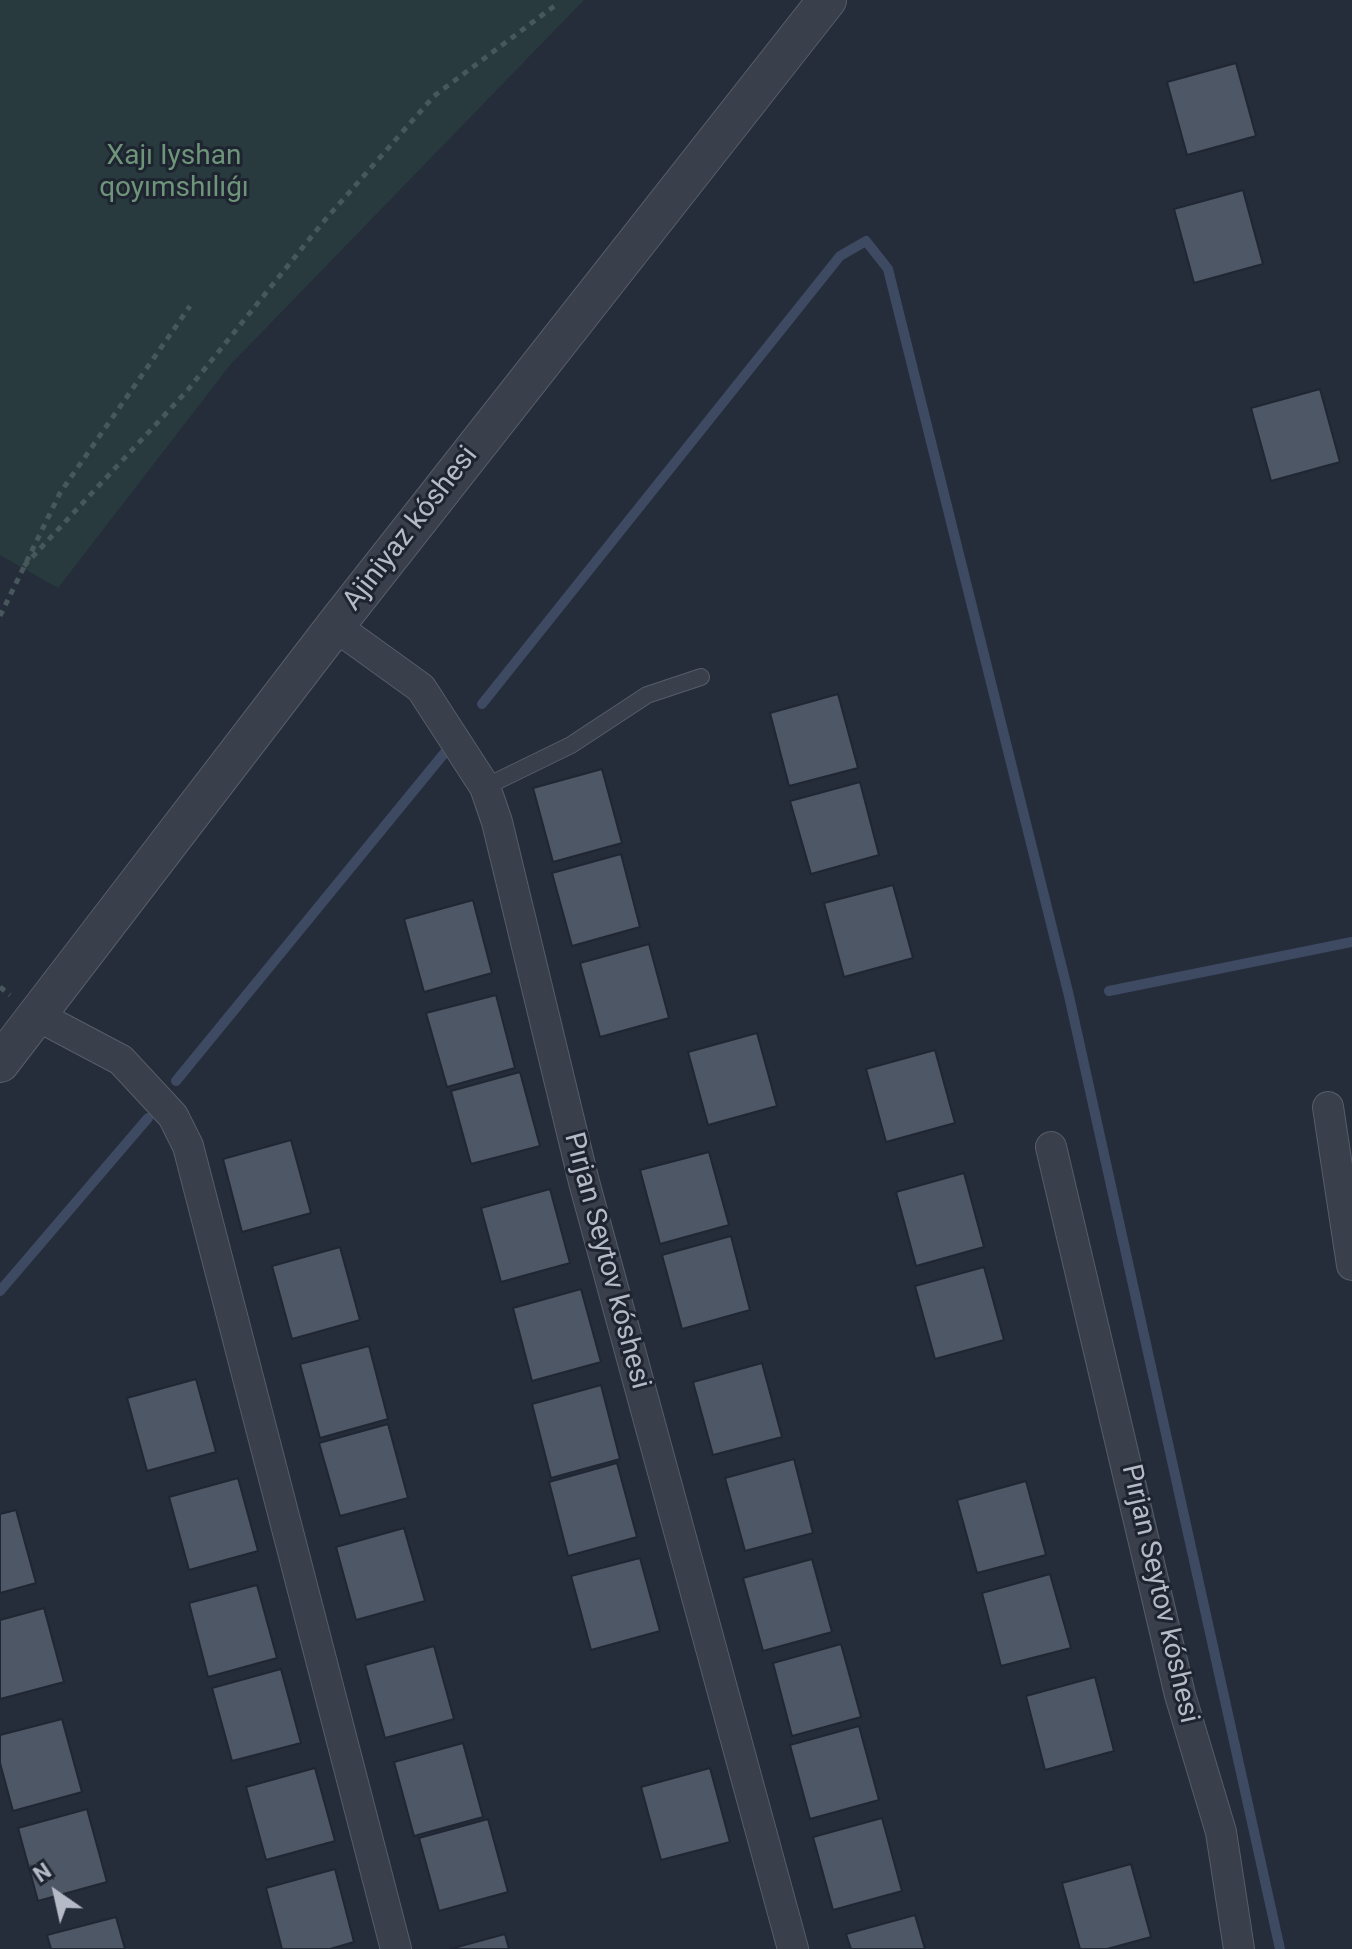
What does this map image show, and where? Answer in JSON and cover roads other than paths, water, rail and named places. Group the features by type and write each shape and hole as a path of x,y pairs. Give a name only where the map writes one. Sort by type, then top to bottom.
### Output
{"street":[{"name":"Ajiniyaz kóshesi","path":"0,1063 335,626 827,0"},
{"name":"Pırjan Seytov kóshesi","path":"335,626 421,688 485,787 497,822 588,1197 793,1949"},
{"path":"36,1015 121,1060 173,1116 188,1146 396,1949"},
{"path":"1328,1107 1352,1265"},
{"name":"Pırjan Seytov kóshesi","path":"1051,1147 1180,1695 1221,1832 1239,1949"}],"lane":[{"path":"485,787 571,745 647,695 701,677"}],"waterway":[{"path":"482,704 840,256 866,241 888,269 1069,996 1280,1949"},
{"path":"176,1081 451,745"},
{"path":"1109,991 1352,942"},
{"path":"0,1291 148,1118"}],"park label":[{"name":"Xajı Iyshan qoyımshılıǵı","path":"174,173"}]}
